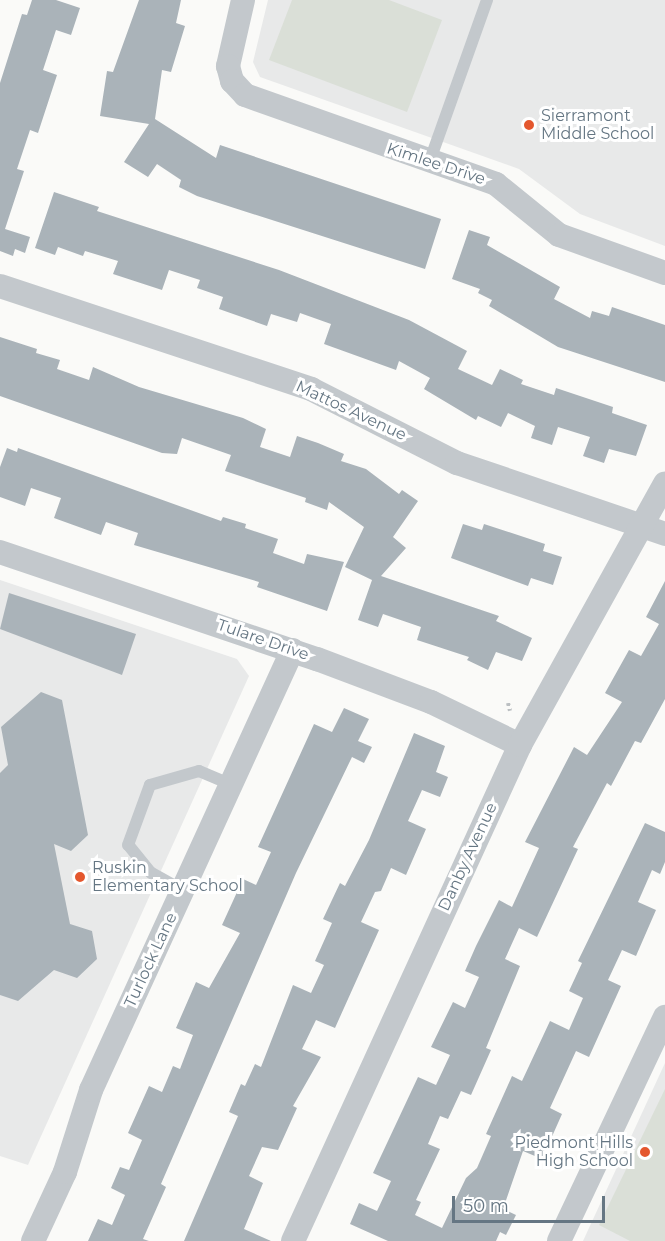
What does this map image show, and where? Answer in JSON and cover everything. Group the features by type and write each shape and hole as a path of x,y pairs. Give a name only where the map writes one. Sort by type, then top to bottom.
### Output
{"street":[{"name":"Kimlee Drive","path":"243,0 228,66 232,81 263,104 429,163 496,184 559,235 665,273"},
{"name":"Mattos Avenue","path":"0,286 311,389 457,463 665,534"},
{"name":"Danby Avenue","path":"293,1241 520,745 665,483"},
{"name":"Tulare Drive","path":"0,552 292,650 432,702 520,745"},
{"name":"Turlock Lane","path":"33,1241 64,1172 91,1090 184,891 292,650"},
{"path":"560,1241 665,1017"}],"lane":[{"path":"429,163 465,54 487,0"},
{"path":"184,891 151,873 128,845 150,785 199,771 232,785"}],"path":[{"path":"508,703 510,711"}],"shaded area":[{"name":"Sierramont Middle School","path":"268,0 665,0 665,246 580,214 519,169 260,77 253,62"},
{"path":"292,0 389,0 442,20 407,112 269,60"},
{"name":"Ruskin Elementary School","path":"0,580 237,659 249,676 28,1165 0,1156"},
{"name":"Piedmont Hills High School","path":"665,1063 665,1241 583,1241"},
{"name":"Piedmont Hills High School","path":"665,1089 665,1241 630,1241 599,1225"}],"building":[{"path":"32,0 56,0 80,8 71,35 56,30 43,70 57,75 38,133 30,130 17,169 24,171 5,229 30,237 25,253 15,249 13,256 0,251 0,83 22,14 27,15"},
{"path":"139,0 181,0 176,23 185,26 171,72 162,70 155,119 216,158 220,145 441,219 425,269 197,196 179,187 181,180 157,164 148,177 124,162 149,124 100,116 107,71 113,72"},
{"path":"54,192 99,207 97,211 279,270 409,320 467,351 458,369 492,385 500,369 523,380 521,384 554,395 556,388 613,407 612,413 647,425 636,456 609,449 604,463 583,456 590,437 558,427 552,445 531,438 535,426 508,413 501,427 478,416 476,420 424,389 430,378 399,361 396,370 324,344 331,324 300,313 297,322 271,314 267,326 219,309 223,297 197,288 200,280 169,270 162,290 113,274 118,261 85,251 83,256 58,247 55,255 35,248"},
{"path":"469,230 490,237 487,245 560,287 554,299 590,318 592,311 609,316 612,307 665,325 665,382 558,347 489,306 492,300 478,293 480,289 452,279"},
{"path":"0,337 37,349 36,353 60,360 57,369 89,380 93,367 139,387 243,418 266,429 260,447 290,457 297,436 318,443 344,454 341,461 366,469 399,494 402,490 418,501 393,537 406,548 381,576 499,616 496,621 532,638 522,661 496,652 488,670 467,660 469,657 417,640 421,627 383,614 378,627 358,620 372,580 345,567 364,527 329,502 327,510 305,502 306,498 225,471 231,455 182,438 177,454 162,453 0,396"},
{"path":"7,448 17,452 18,448 221,521 223,517 246,524 245,528 278,539 273,553 304,564 307,554 344,562 327,611 257,587 259,582 134,545 138,533 106,522 101,535 54,518 61,498 31,488 25,506 0,497 0,467"},
{"path":"463,524 482,530 484,524 545,544 543,551 562,557 553,585 531,578 528,586 451,558"},
{"path":"665,581 665,699 641,743 635,741 611,786 607,783 573,847 578,849 537,937 519,928 505,959 520,966 486,1048 491,1050 471,1095 461,1091 448,1119 440,1116 428,1144 440,1149 416,1200 421,1202 415,1215 442,1228 466,1178 477,1168 491,1136 486,1134 512,1076 522,1081 550,1021 569,1030 583,998 569,991 582,963 578,961 645,823 665,832 665,862 660,874 652,870 638,902 656,910 636,956 622,950 608,980 621,986 589,1057 576,1051 550,1108 562,1114 542,1159 523,1151 503,1209 516,1215 506,1235 500,1232 496,1241 388,1241 350,1224 359,1203 377,1211 391,1181 373,1173 418,1077 436,1085 450,1055 431,1047 453,1002 465,1008 479,977 465,971 476,946 499,900 512,907 539,848 525,842 574,747 587,755 622,702 605,693 629,650 641,656 659,624 646,617"},
{"path":"9,593 136,634 122,675 0,629"},
{"path":"41,692 62,700 88,835 71,851 54,844 70,924 92,931 97,959 77,978 54,970 18,1001 0,995 0,773 8,765 1,727"},
{"path":"344,708 369,719 358,741 372,747 364,763 352,757 296,873 161,1184 166,1187 143,1239 149,1241 88,1241 98,1219 112,1225 125,1195 111,1188 120,1167 129,1170 142,1140 128,1133 149,1086 162,1092 173,1066 180,1069 193,1035 176,1028 196,982 209,988 240,933 222,925 243,879 256,885 271,852 258,847 314,724 332,732"},
{"path":"414,733 445,746 436,772 448,777 440,797 422,790 408,821 426,829 406,875 391,868 381,891 375,892 361,922 379,930 335,1028 316,1020 302,1049 321,1057 293,1106 297,1108 278,1150 262,1147 249,1176 263,1183 244,1229 271,1241 184,1241 238,1116 229,1112 241,1084 245,1086 255,1064 261,1067 293,985 311,993 324,965 315,961 332,923 323,919 340,883 345,886 369,840"}],"place":[{"name":"Sierramont Middle School","path":"529,125"},
{"name":"Ruskin Elementary School","path":"80,877"},
{"name":"Piedmont Hills High School","path":"645,1152"}]}
